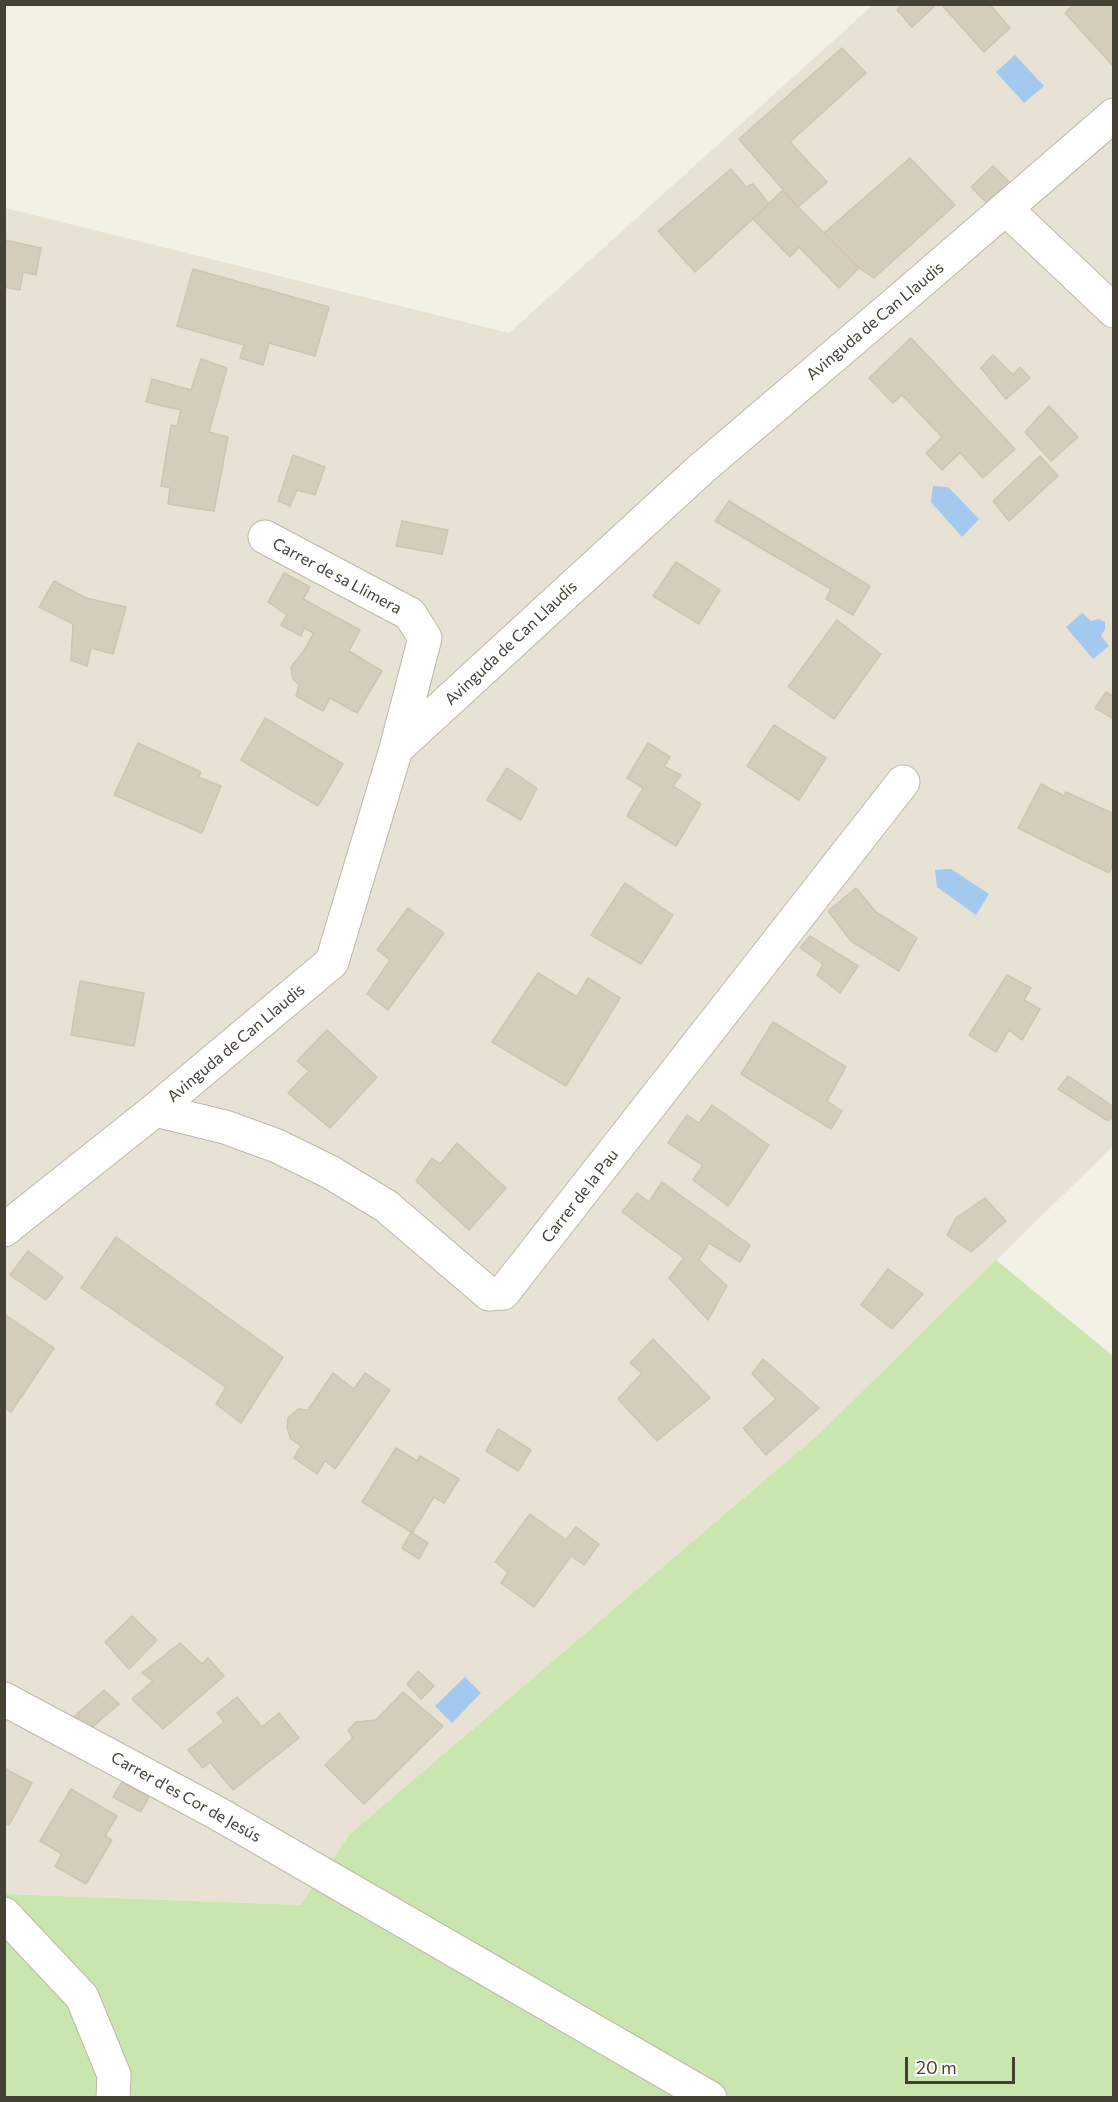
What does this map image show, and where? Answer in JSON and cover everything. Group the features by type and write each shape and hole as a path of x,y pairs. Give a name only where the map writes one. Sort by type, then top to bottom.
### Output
{"street":[{"name":"Avinguda de Can Llaudis","path":"4,1230 155,1110 332,962 396,750 701,469 1006,209 1113,114"},
{"path":"1006,209 1113,311"},
{"name":"Carrer de sa Llimera","path":"265,537 410,614 425,638 396,750"},
{"name":"Carrer de la Pau","path":"155,1110 225,1127 277,1146 330,1172 386,1206 489,1294 503,1293 903,782"},
{"name":"Carrer d'es Cor de Jesús","path":"4,1699 217,1813 710,2097"},
{"path":"4,1914 82,1997 114,2075 113,2097"}],"shaded area":[{"path":"873,5 1113,5 1113,1146 820,1433 350,1834 300,1905 5,1894 5,208 509,333"}],"green space":[{"path":"996,1260 1113,1356 1113,2097 5,2098 5,1894 300,1905 350,1834 820,1433"}],"water":[{"path":"1015,55 1044,86 1024,103 996,72"},
{"path":"933,486 948,487 979,519 962,537 931,502"},
{"path":"1082,613 1091,621 1099,619 1105,622 1105,629 1101,636 1109,646 1093,659 1066,627"},
{"path":"951,869 989,894 976,915 937,887 935,870"},
{"path":"465,1677 481,1693 452,1723 435,1706"}],"building":[{"path":"903,4 937,4 912,27 897,10"},
{"path":"941,4 989,4 1010,28 984,52"},
{"path":"1074,4 1114,4 1114,67 1065,13"},
{"path":"842,48 866,73 790,142 827,182 798,207 739,139"},
{"path":"910,158 955,205 874,278 859,268 824,233"},
{"path":"993,166 1014,187 992,208 971,187"},
{"path":"731,169 746,187 753,184 769,204 695,272 658,231"},
{"path":"782,191 859,268 839,288 799,247 790,257 753,219"},
{"path":"4,240 41,248 36,275 23,272 20,290 4,287"},
{"path":"193,269 329,307 315,356 269,343 263,365 240,358 244,345 177,326"},
{"path":"911,338 1015,449 983,478 960,453 942,470 926,453 942,437 902,395 893,403 869,378"},
{"path":"993,355 1013,375 1020,367 1030,378 1006,399 981,368"},
{"path":"201,359 227,368 209,432 228,437 214,511 168,504 170,488 161,486 171,425 177,426 181,410 146,402 152,379 191,390"},
{"path":"1049,406 1078,437 1051,461 1025,432"},
{"path":"293,455 325,467 315,495 297,490 290,506 278,501"},
{"path":"1040,456 1058,476 1009,521 993,501"},
{"path":"729,501 870,586 853,615 826,599 831,589 715,521"},
{"path":"402,521 448,530 442,554 396,546"},
{"path":"676,562 720,590 699,624 653,596"},
{"path":"284,573 310,587 303,599 360,630 349,651 382,671 357,713 330,698 323,711 296,696 299,685 293,679 291,667 314,633 304,628 301,636 281,625 287,615 268,602"},
{"path":"54,581 86,598 126,607 113,654 91,648 87,666 71,660 73,624 39,607"},
{"path":"837,620 881,654 834,719 788,687"},
{"path":"1106,692 1114,697 1114,719 1095,708"},
{"path":"265,718 343,764 318,806 241,760"},
{"path":"774,725 826,758 799,800 747,766"},
{"path":"138,743 201,772 198,777 221,786 202,833 114,795"},
{"path":"648,743 670,757 664,766 681,775 673,786 701,804 676,846 627,816 643,788 627,778"},
{"path":"507,768 537,788 521,820 487,800"},
{"path":"1041,784 1064,796 1066,792 1114,814 1114,863 1109,873 1018,828"},
{"path":"625,883 673,915 641,964 591,935"},
{"path":"856,888 876,912 917,938 899,971 851,941 828,911"},
{"path":"408,908 444,933 388,1010 367,994 390,960 377,950"},
{"path":"810,936 858,966 840,993 817,975 823,964 800,948"},
{"path":"538,973 577,997 588,978 620,998 566,1086 492,1042"},
{"path":"1007,975 1031,988 1024,1000 1040,1009 1022,1040 1009,1030 996,1052 969,1035"},
{"path":"80,981 144,993 134,1046 71,1035"},
{"path":"773,1022 846,1067 827,1101 842,1111 831,1129 741,1074"},
{"path":"327,1030 377,1077 330,1128 288,1093 309,1071 297,1061"},
{"path":"1068,1076 1114,1107 1114,1116 1108,1121 1058,1089"},
{"path":"712,1105 769,1145 728,1206 693,1180 703,1165 668,1143 687,1115 699,1123"},
{"path":"457,1143 506,1188 469,1230 416,1181 432,1158 440,1164"},
{"path":"662,1182 750,1245 740,1262 709,1243 699,1260 727,1286 708,1320 669,1278 684,1258 622,1212 637,1193 649,1202"},
{"path":"985,1198 1006,1221 971,1252 947,1235 956,1218"},
{"path":"116,1237 283,1357 241,1423 216,1404 226,1387 81,1288"},
{"path":"28,1251 63,1277 46,1300 10,1275"},
{"path":"888,1269 923,1294 892,1329 861,1305"},
{"path":"4,1314 54,1348 11,1412 4,1407"},
{"path":"653,1339 710,1398 657,1441 618,1399 642,1373 630,1363"},
{"path":"763,1359 819,1408 766,1455 743,1428 776,1399 752,1374"},
{"path":"333,1373 354,1389 365,1373 390,1390 335,1469 325,1461 317,1474 294,1458 301,1446 291,1439 287,1428 288,1418 298,1409 308,1410"},
{"path":"498,1429 531,1450 518,1471 486,1451"},
{"path":"396,1448 417,1461 420,1456 459,1479 444,1503 434,1497 412,1533 428,1543 419,1559 402,1548 411,1532 362,1502"},
{"path":"530,1514 566,1540 576,1527 599,1544 584,1565 571,1556 534,1607 501,1583 508,1572 495,1562"},
{"path":"132,1616 157,1640 129,1669 105,1642"},
{"path":"180,1643 202,1664 208,1658 224,1676 163,1729 132,1699 153,1681 142,1673"},
{"path":"418,1671 434,1686 421,1699 407,1684"},
{"path":"104,1690 119,1704 88,1731 68,1722"},
{"path":"403,1692 443,1726 364,1804 325,1765 353,1738 348,1730 356,1722 376,1720"},
{"path":"237,1697 262,1727 279,1713 299,1738 233,1790 210,1762 203,1768 188,1750 224,1722 217,1713"},
{"path":"4,1768 32,1783 9,1825 4,1822"},
{"path":"122,1782 149,1797 141,1812 113,1797"},
{"path":"71,1789 117,1816 105,1836 112,1840 86,1884 55,1866 62,1854 40,1841"}]}
